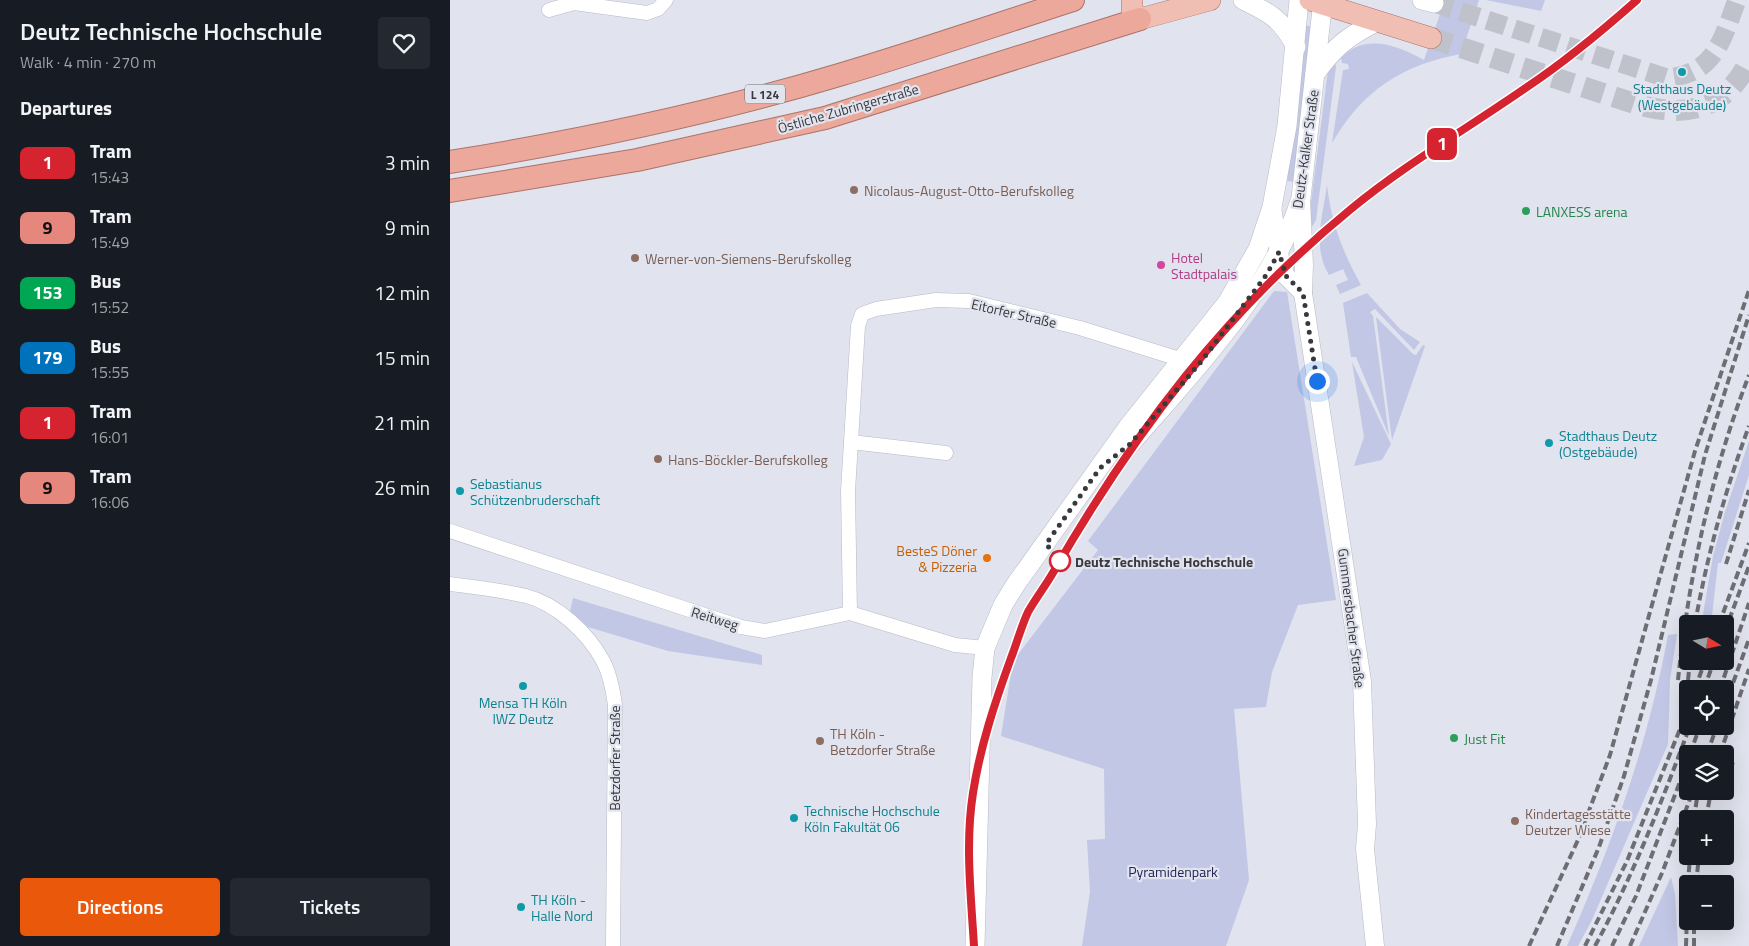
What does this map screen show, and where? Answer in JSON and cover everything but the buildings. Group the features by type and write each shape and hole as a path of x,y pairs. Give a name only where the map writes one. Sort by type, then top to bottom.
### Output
{"highway":[{"name":"L 124","path":"450,162 530,149 660,120 838,76 1073,0"},
{"name":"Östliche Zubringerstraße","path":"450,191 637,160 824,118 1136,9"},
{"path":"450,203 541,185 637,160"}],"main road":[{"name":"Östliche Zubringerstraße","path":"1136,9 1210,0"},
{"path":"1243,0 1278,20 1288,32 1296,47"},
{"name":"Deutz-Kalker Straße","path":"975,946 980,702 986,648 1000,611 1016,584 1128,427 1227,303 1248,269 1265,232 1272,207 1287,126 1299,0"},
{"path":"1319,1 1431,38"},
{"name":"Deutz-Kalker Straße","path":"1100,468 1130,444 1200,363 1267,274 1279,252 1301,198 1315,75 1319,1"},
{"path":"1315,75 1333,50 1343,41 1378,21"}],"street":[{"path":"549,10 574,3 647,13 658,9 666,0"},
{"name":"Gummersbacher Straße","path":"1301,198 1304,265 1303,293 1362,681 1367,824 1365,850 1375,946"},
{"path":"1272,207 1279,252 1286,276 1303,293"},
{"name":"Eitorfer Straße","path":"850,613 848,491 858,326 862,314 876,309 936,300 969,301 1080,328 1181,361 1200,363"},
{"path":"851,442 946,453"},
{"name":"Reitweg","path":"450,532 741,627 765,631 850,613 955,645 986,648"},
{"name":"Betzdorfer Straße","path":"450,584 527,596 550,606 588,638 603,662 611,682 615,705 613,946"}],"green space":[{"path":"1445,0 1479,0 1461,54 1420,65 1386,83 1357,108 1332,143 1343,70 1349,69 1348,64 1342,63 1341,58 1350,50 1360,46 1381,44 1403,50 1424,60"},
{"path":"1486,0 1545,0 1541,11"},
{"path":"1305,26 1313,26 1294,182 1287,181"},
{"path":"1334,57 1336,67 1316,220 1312,227 1310,210 1328,70"},
{"path":"1327,185 1331,212 1339,237 1361,285 1340,294 1336,285 1348,280 1343,269 1329,275 1321,253 1321,219"},
{"name":"Pyramidenpark","path":"1274,291 1287,292 1336,600 1298,605 1272,672 1266,707 1234,709 1249,880 1226,946 1082,946 1090,892 1087,840 1105,839 1104,769 1001,736 1013,661 1098,550 1088,541"},
{"path":"1367,293 1400,329 1420,342 1414,350 1375,309 1370,312 1373,316 1389,436 1356,357 1351,357 1343,303"},
{"path":"1376,317 1413,354 1416,355 1423,345 1425,346 1392,440"},
{"path":"1352,362 1391,444 1382,460 1354,466 1364,437"},
{"path":"1749,441 1749,475 1721,563 1718,563 1712,615 1704,615 1713,556 1725,512"},
{"path":"573,598 762,655 762,665 668,651 588,627 570,612"},
{"path":"1677,634 1670,680 1668,744 1592,920 1578,946 1567,946 1627,794 1650,716 1668,635"},
{"path":"1671,877 1675,894 1678,946 1639,946"}],"tunnel":[{"path":"1434,3 1667,78 1696,70 1706,62 1721,41 1737,0"},
{"path":"1431,38 1639,105 1657,109 1689,109 1703,106 1717,99 1729,90 1740,77 1749,61"}],"railway":[{"path":"1529,946 1578,840 1610,755 1695,451 1749,290"},
{"path":"1557,946 1599,847 1624,776 1651,680 1705,455 1749,315"},
{"path":"1678,680 1688,602 1703,525 1723,450 1749,375"},
{"path":"1697,615 1718,524 1749,426"},
{"path":"1726,564 1749,490"},
{"path":"1722,615 1749,543"},
{"path":"1731,615 1749,566"},
{"path":"1723,680 1749,603"},
{"path":"1734,680 1749,639"},
{"path":"1723,745 1749,669"},
{"path":"1688,680 1689,670"},
{"path":"1698,680 1702,670"},
{"path":"1707,680 1711,670"},
{"path":"1585,946 1627,861 1679,731"},
{"path":"1595,946 1609,920 1658,810 1687,735"},
{"path":"1693,745 1697,735"},
{"path":"1710,745 1714,735"},
{"path":"1612,946 1636,896 1679,784"},
{"path":"1630,946 1662,873 1690,800"},
{"path":"1695,810 1697,800"},
{"path":"1708,810 1709,800"},
{"path":"1689,865 1689,875"},
{"path":"1697,875 1698,865"},
{"path":"1686,946 1687,930"},
{"path":"1694,930 1694,946"}],"tram line":[{"name":"1","path":"974,946 969,869 973,795 987,726 1029,612 1098,497 1142,432 1216,339 1257,293 1352,208 1428,153 1530,86 1603,30 1637,0"}],"place":[{"name":"Stadthaus Deutz (Westgebäude)","path":"1682,72"},
{"name":"Nicolaus-August-Otto-Berufskolleg","path":"854,190"},
{"name":"LANXESS arena","path":"1526,211"},
{"name":"Werner-von-Siemens-Berufskolleg","path":"635,258"},
{"name":"Hotel Stadtpalais","path":"1161,265"},
{"name":"Stadthaus Deutz (Ostgebäude)","path":"1549,443"},
{"name":"Hans-Böckler-Berufskolleg","path":"658,459"},
{"name":"Sebastianus Schützenbruderschaft","path":"460,491"},
{"name":"BesteS Döner & Pizzeria","path":"987,558"},
{"name":"Deutz Technische Hochschule","path":"1060,561"},
{"name":"Mensa TH Köln IWZ Deutz","path":"523,686"},
{"name":"Just Fit","path":"1454,738"},
{"name":"TH Köln - Betzdorfer Straße","path":"820,741"},
{"name":"Technische Hochschule Köln Fakultät 06","path":"794,818"},
{"name":"Kindertagesstätte Deutzer Wiese","path":"1515,821"},
{"name":"TH Köln - Halle Nord","path":"521,907"}],"route":[{"path":"1060,561 1046,544 1058,526 1100,468 1130,444 1200,363 1267,274 1279,252 1281,265 1286,276 1303,293 1317,381"}]}
